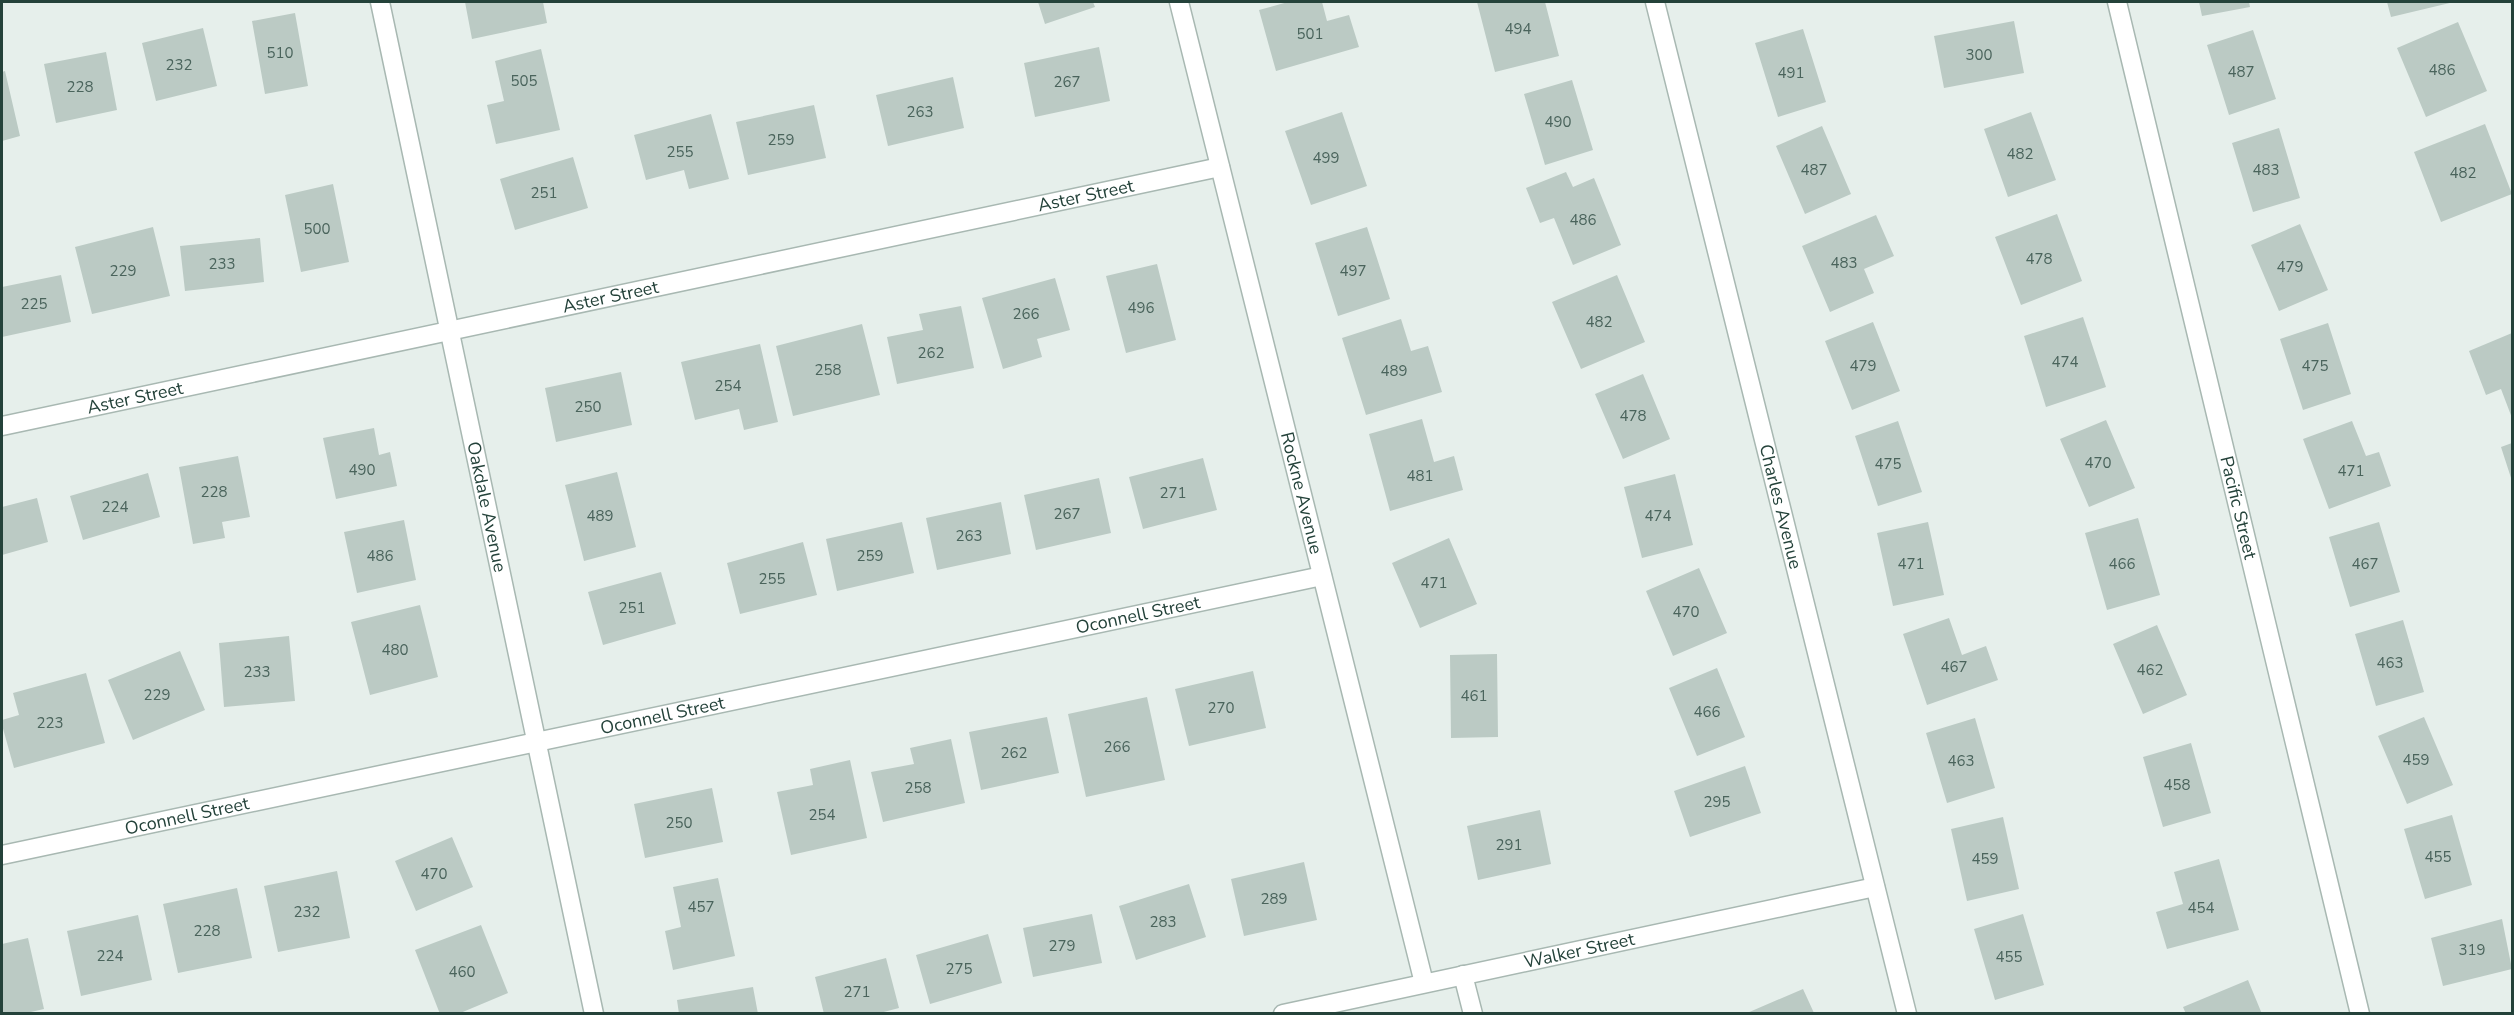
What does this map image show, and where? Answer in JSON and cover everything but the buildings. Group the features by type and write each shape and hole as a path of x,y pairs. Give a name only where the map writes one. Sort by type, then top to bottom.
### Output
{"street":[{"name":"Oakdale Avenue","path":"380,2 594,1014"},
{"name":"Rockne Avenue","path":"1179,2 1424,984"},
{"name":"Charles Avenue","path":"1655,2 1907,1014"},
{"name":"Pacific Street","path":"2117,2 2360,1014"},
{"name":"Aster Street","path":"2,426 1220,166"},
{"name":"Oconnell Street","path":"2,855 1322,576"},
{"name":"Walker Street","path":"1283,1014 1875,888"},
{"path":"1463,975 1473,1014"}]}
